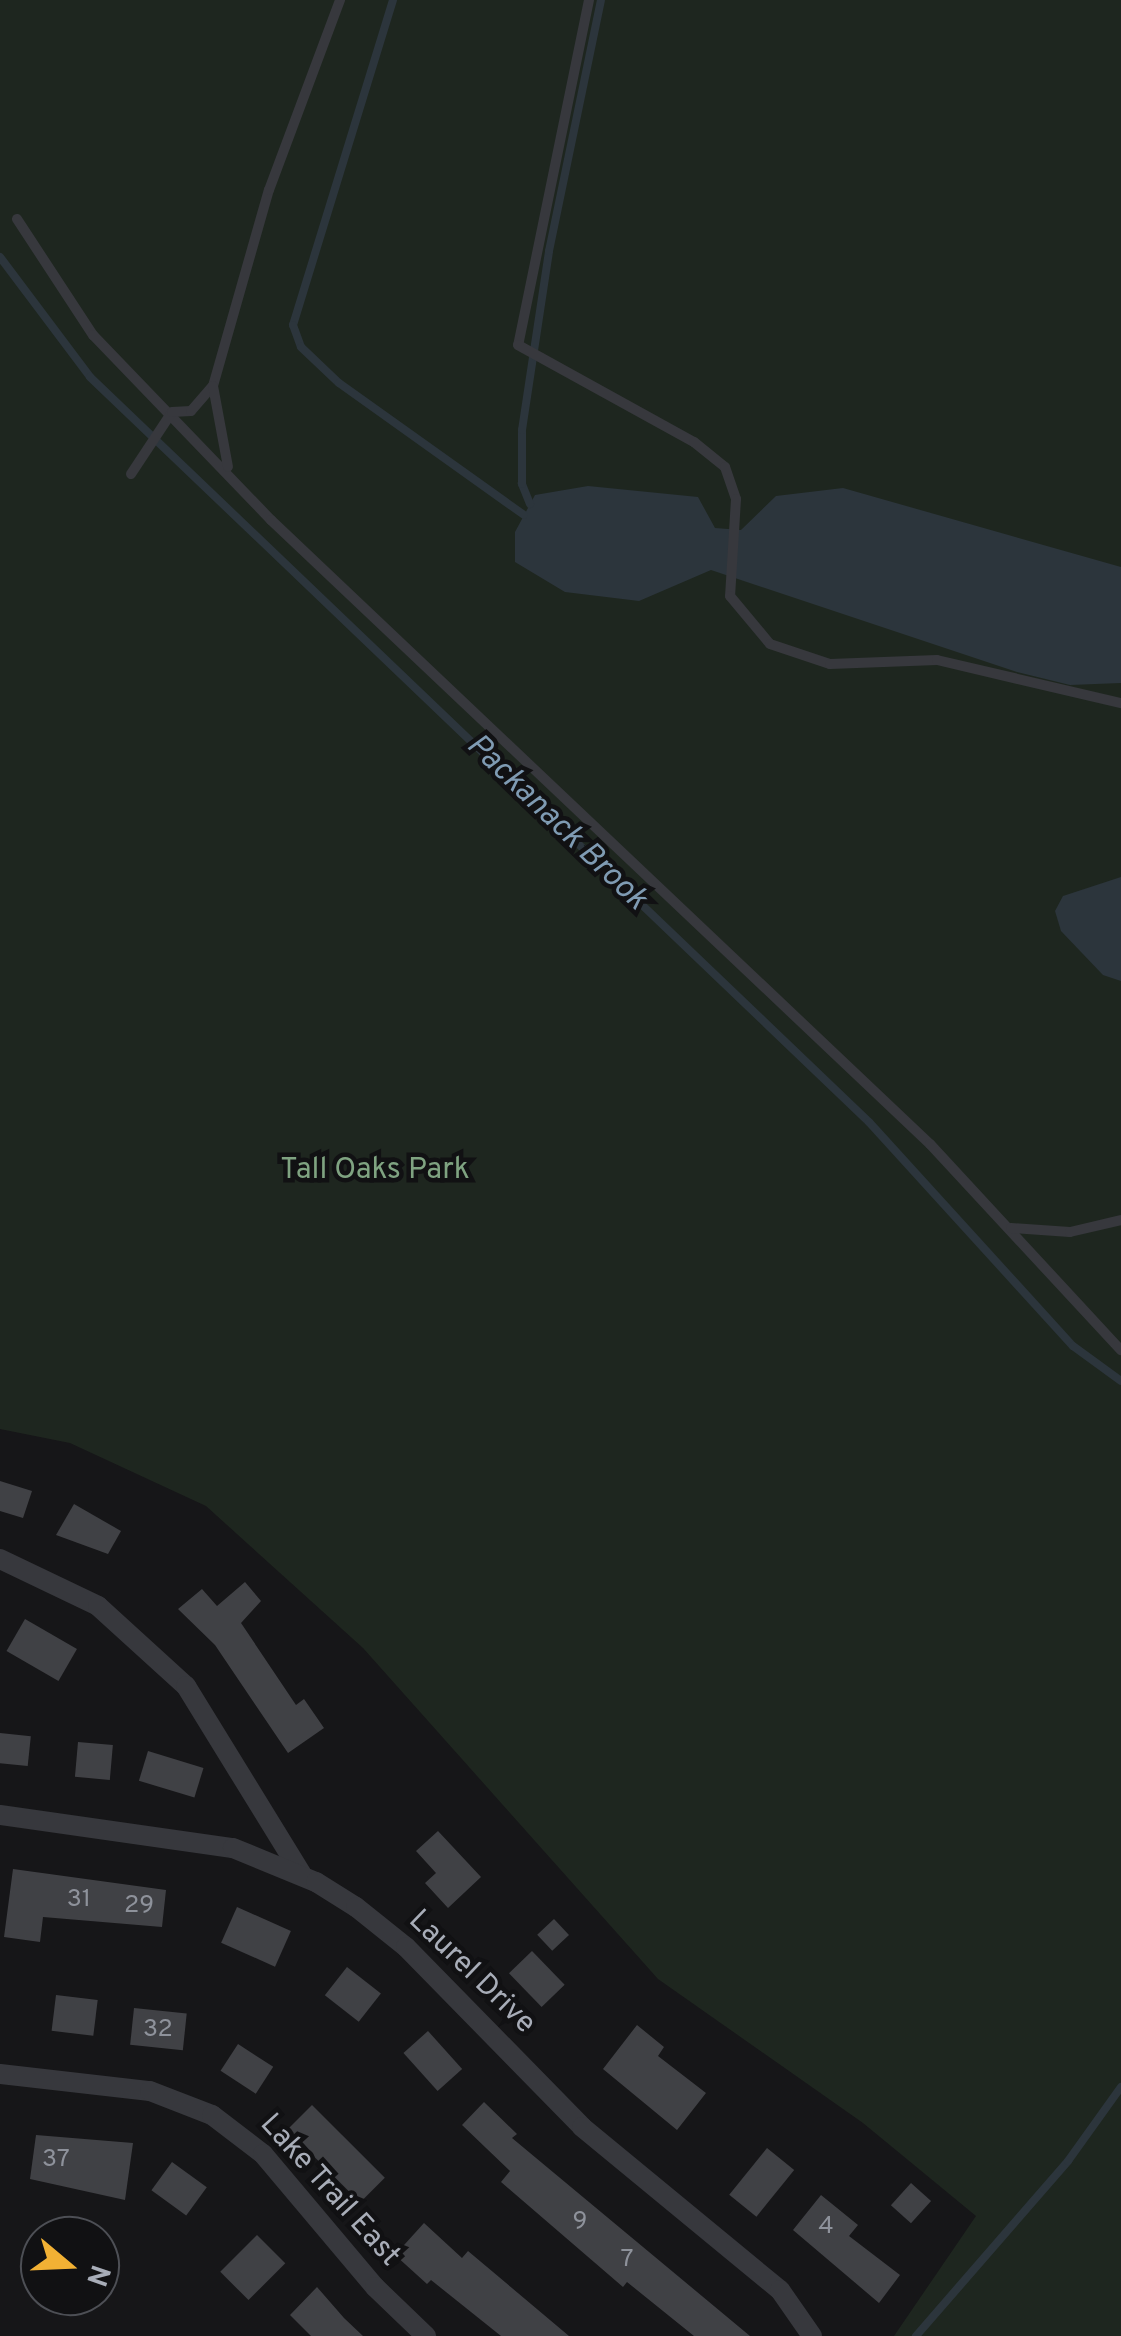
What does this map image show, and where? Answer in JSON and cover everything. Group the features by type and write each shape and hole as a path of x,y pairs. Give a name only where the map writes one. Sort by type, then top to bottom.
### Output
{"street":[{"path":"0,1559 98,1606 186,1686 302,1875"},
{"name":"Laurel Drive","path":"0,1815 190,1838 302,1875 406,1947 582,2126 780,2290 812,2336"},
{"name":"Lake Trail East","path":"0,2074 150,2091 212,2114 263,2154 375,2287 426,2336"}],"lane":[{"path":"172,412 191,411 213,386 270,190 340,0"},
{"path":"589,0 516,331 524,354 712,454 733,481 727,578 739,615 790,654 848,666 938,660 1121,703"},
{"path":"17,219 93,335 345,594 640,864 1011,1228 1121,1350"},
{"path":"213,386 228,470"},
{"path":"131,474 172,412"},
{"path":"1011,1228 1070,1232 1121,1220"}],"green space":[{"name":"Tall Oaks Park","path":"0,0 1121,0 1121,2336 894,2336 976,2216 863,2123 658,1979 363,1648 206,1506 70,1443 0,1429"}],"shaded area":[{"path":"588,486 698,497 715,528 741,530 776,496 843,488 1121,567 1121,683 1070,685 1017,672 711,570 639,601 565,592 515,562 515,532 535,495"},
{"path":"1121,877 1121,981 1103,975 1061,931 1055,911 1063,896"}],"building":[{"path":"0,1481 32,1491 23,1518 0,1511"},
{"path":"74,1504 121,1531 108,1554 56,1535"},
{"path":"245,1582 261,1601 241,1623 296,1705 304,1699 324,1728 288,1753 215,1645 178,1609 202,1589 217,1606"},
{"path":"25,1619 77,1649 58,1681 6,1651"},
{"path":"0,1733 31,1736 28,1766 0,1763"},
{"path":"78,1742 113,1745 110,1780 75,1777"},
{"path":"148,1751 203,1768 194,1798 139,1781"},
{"path":"438,1831 481,1877 448,1908 425,1883 436,1873 416,1851"},
{"path":"13,1869 166,1890 162,1927 43,1917 40,1942 4,1937"},
{"path":"237,1907 291,1931 275,1967 221,1943"},
{"path":"554,1919 569,1935 552,1951 537,1935"},
{"path":"532,1951 565,1985 542,2007 509,1973"},
{"path":"347,1967 381,1993 359,2022 325,1995"},
{"path":"56,1995 98,2000 93,2036 52,2031"},
{"path":"134,2008 187,2014 183,2050 130,2045"},
{"path":"637,2025 664,2047 658,2056 706,2093 677,2130 603,2069"},
{"path":"428,2031 462,2069 438,2091 403,2053"},
{"path":"238,2044 273,2067 256,2094 221,2071"},
{"path":"484,2102 517,2134 512,2138 750,2336 694,2336 627,2282 623,2287 501,2182 510,2171 462,2125"},
{"path":"312,2105 385,2178 360,2203 287,2130"},
{"path":"36,2135 133,2143 125,2200 30,2179"},
{"path":"767,2148 794,2170 756,2217 729,2195"},
{"path":"172,2162 207,2187 186,2216 151,2190"},
{"path":"911,2183 931,2201 911,2223 891,2205"},
{"path":"821,2195 858,2225 849,2236 900,2275 879,2303 793,2230"},
{"path":"424,2223 462,2258 468,2251 569,2336 501,2336 431,2280 427,2284 395,2255"},
{"path":"257,2235 285,2263 249,2300 220,2272"},
{"path":"317,2287 363,2336 311,2336 290,2315"}],"waterway":[{"path":"393,0 293,325 301,347 339,383 524,515"},
{"path":"530,504 522,484 522,430 549,251 601,0"},
{"name":"Packanack Brook","path":"0,257 90,377 869,1122 1073,1346 1121,1381"},
{"name":"Packanack Brook","path":"916,2336 1068,2161 1121,2087"}]}
